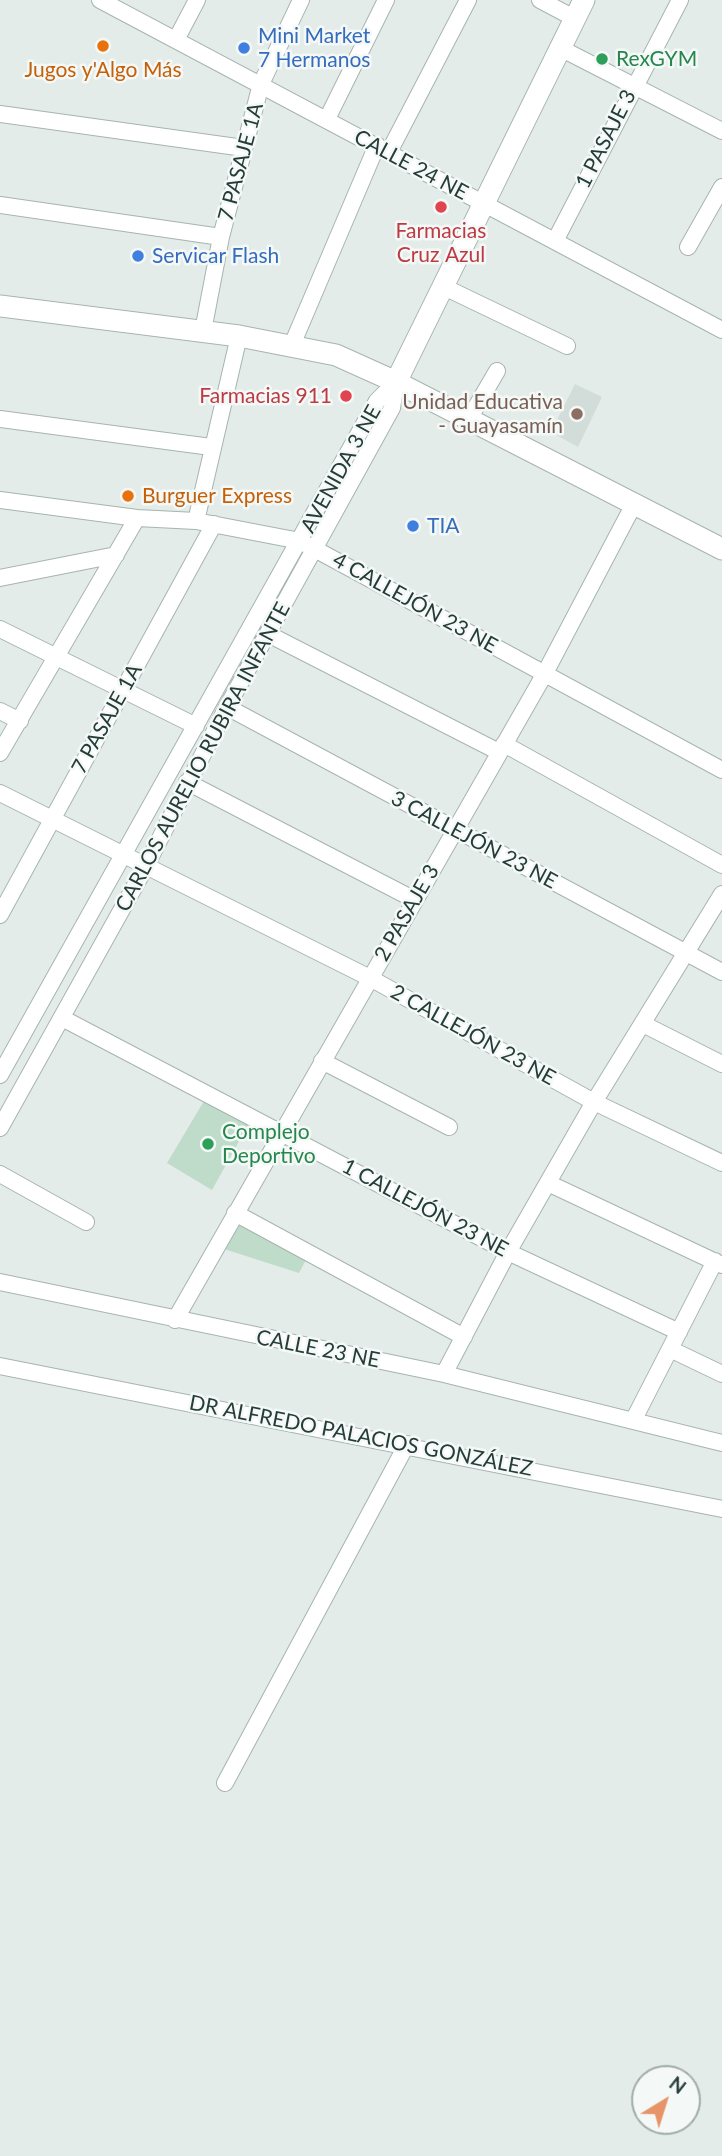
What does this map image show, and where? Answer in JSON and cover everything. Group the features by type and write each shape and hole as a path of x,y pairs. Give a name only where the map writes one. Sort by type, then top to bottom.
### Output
{"street":[{"path":"177,38 197,0"},
{"name":"7 PASAJE 1A","path":"203,331 221,237 261,84 301,0"},
{"path":"327,119 386,0"},
{"path":"292,345 383,149 468,0"},
{"path":"540,0 579,9 444,287 567,346"},
{"name":"1 PASAJE 3","path":"555,241 633,85 680,0"},
{"name":"CALLE 24 NE","path":"109,2 722,330"},
{"path":"560,48 722,130"},
{"path":"0,114 244,148"},
{"path":"688,247 722,187"},
{"path":"0,205 221,237"},
{"name":"AVENIDA 3 NE","path":"307,544 377,401 396,382 444,287"},
{"path":"0,306 239,336 337,355 396,382 722,549"},
{"path":"196,521 211,447 239,336"},
{"path":"469,419 497,371"},
{"path":"0,419 211,447"},
{"name":"4 CALLEJÓN 23 NE","path":"0,500 137,518 196,521 307,544 722,770"},
{"name":"2 PASAJE 3","path":"175,1320 544,675 634,503"},
{"path":"0,753 137,518"},
{"name":"7 PASAJE 1A","path":"0,915 214,524"},
{"name":"CARLOS AURELIO RUBIRA INFANTE","path":"0,1128 146,866 187,782 268,634 307,544"},
{"name":"CARLOS AURELIO RUBIRA INFANTE","path":"0,1075 196,726 307,544"},
{"path":"0,578 116,555"},
{"path":"0,629 196,726"},
{"path":"268,634 502,748 722,865"},
{"name":"3 CALLEJÓN 23 NE","path":"227,708 722,972"},
{"path":"0,711 20,721"},
{"path":"187,782 415,900"},
{"name":"2 CALLEJÓN 23 NE","path":"0,793 370,978 594,1102 722,1163"},
{"path":"444,1374 508,1252 594,1102 722,894"},
{"name":"1 CALLEJÓN 23 NE","path":"62,1018 508,1252 679,1332"},
{"path":"643,1024 722,1064"},
{"path":"321,1061 449,1127"},
{"path":"0,1174 86,1222"},
{"path":"548,1183 718,1263 634,1419"},
{"path":"235,1213 464,1337"},
{"name":"CALLE 23 NE","path":"0,1282 444,1374 722,1443"},
{"path":"670,1349 722,1374"},
{"name":"DR ALFREDO PALACIOS GONZÁLEZ","path":"0,1366 407,1444 722,1509"},
{"path":"225,1783 407,1444"}],"shaded area":[{"name":"Unidad Educativa - Guayasamín","path":"575,384 602,397 578,447 551,432"}],"green space":[{"name":"Complejo Deportivo","path":"204,1101 248,1125 212,1190 167,1163"},
{"path":"238,1219 308,1256 299,1273 224,1249"}],"place":[{"name":"Jugos y'Algo Más","path":"103,46"},
{"name":"Mini Market 7 Hermanos","path":"244,48"},
{"name":"RexGYM","path":"602,59"},
{"name":"Farmacias Cruz Azul","path":"441,207"},
{"name":"Servicar Flash","path":"138,256"},
{"name":"Farmacias 911","path":"346,396"},
{"name":"Unidad Educativa - Guayasamín","path":"577,414"},
{"name":"Burguer Express","path":"128,496"},
{"name":"TIA","path":"413,526"},
{"name":"Complejo Deportivo","path":"208,1144"}]}
